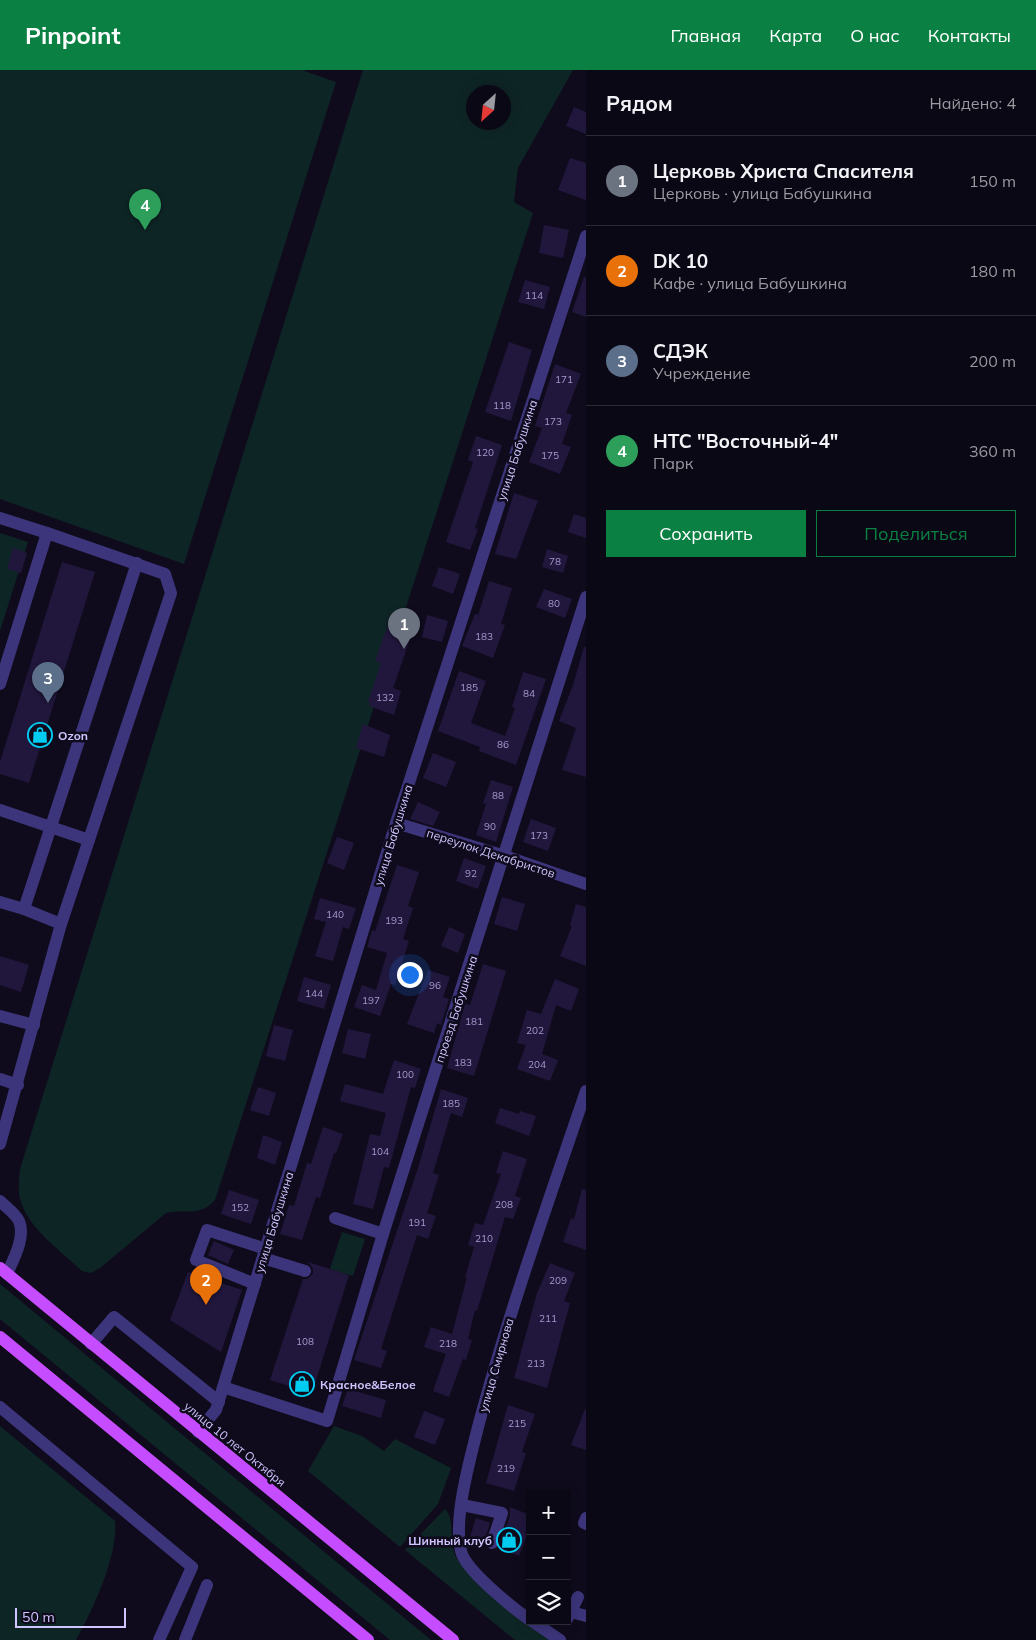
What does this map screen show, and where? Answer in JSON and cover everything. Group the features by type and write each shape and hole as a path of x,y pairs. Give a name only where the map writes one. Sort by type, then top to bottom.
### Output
{"main road":[{"name":"улица 10 лет Октября","path":"4,1271 453,1640"},
{"path":"0,1338 368,1640"}],"street":[{"name":"улица Бабушкина","path":"198,1432 216,1410 219,1402 396,823 586,236"},
{"path":"0,518 165,574 171,593 62,924 0,1144"},
{"path":"0,684 47,533"},
{"path":"24,909 137,563"},
{"name":"проезд Бабушкина","path":"223,1387 327,1421 383,1234 586,597"},
{"path":"0,810 89,840"},
{"name":"переулок Декабристов","path":"396,823 505,856 586,884"},
{"path":"0,902 62,924"},
{"path":"0,1016 34,1025"},
{"path":"0,1079 18,1085"},
{"name":"улица Смирнова","path":"526,1616 476,1574 461,1552 462,1505 467,1470 500,1347 586,1091"},
{"path":"0,1201 19,1220 20,1232 4,1271"},
{"path":"335,1218 383,1234"},
{"path":"255,1284 196,1260 207,1230 305,1271"},
{"path":"91,1344 114,1317 219,1402"},
{"path":"0,1407 192,1567 165,1638"},
{"path":"462,1505 502,1513 492,1543"},
{"path":"185,1640 207,1585"},
{"path":"571,1611 578,1597"},
{"path":"571,1617 586,1616"},
{"name":"улица Смирнова","path":"538,1625 559,1639"},
{"path":"559,1639 565,1625"}],"green space":[{"path":"0,70 302,70 336,82 184,564 0,499"},
{"path":"363,70 573,70 518,168 514,202 533,213 215,1200 209,1206 198,1211 166,1213 100,1268 91,1273 82,1271 48,1241 33,1224 20,1200 20,1169"},
{"path":"0,533 28,542 0,631"},
{"path":"342,1232 365,1239 353,1276 330,1269"},
{"path":"0,1284 431,1640 390,1640 0,1319"},
{"path":"0,1426 115,1521 113,1550 103,1582 76,1640 0,1640"},
{"path":"334,1426 362,1436 384,1451 395,1439 451,1468 438,1504 400,1547 308,1471"},
{"path":"445,1509 449,1514 454,1554 458,1560 491,1593 526,1620 526,1625 533,1625 553,1640 515,1640 405,1550"}],"building":[{"path":"574,107 586,112 586,134 566,126"},
{"path":"570,158 586,163 586,200 558,190"},
{"path":"544,225 569,230 563,258 539,253"},
{"path":"584,277 586,278 586,317 572,312"},
{"path":"525,280 550,287 544,309 518,302"},
{"path":"509,342 532,350 511,421 485,412"},
{"path":"555,364 581,374 566,413 572,415 562,444 571,447 560,474 529,462 542,428 535,426"},
{"path":"476,436 502,445 475,528 478,529 470,550 446,542 473,462 468,460"},
{"path":"514,493 538,501 516,559 495,554"},
{"path":"574,514 586,518 586,538 568,532"},
{"path":"13,548 27,553 21,573 7,569"},
{"path":"547,549 568,556 563,573 542,567"},
{"path":"62,562 95,572 29,783 0,774 0,762"},
{"path":"439,567 460,574 453,594 432,586"},
{"path":"489,581 512,588 501,624 505,625 493,658 462,646 475,614 478,615"},
{"path":"544,589 572,599 565,618 536,607"},
{"path":"427,615 448,621 442,642 422,637"},
{"path":"389,622 413,631 393,688 401,691 394,715 369,706 370,703 368,702 381,663 375,661"},
{"path":"584,647 586,647 586,777 562,770 576,728 559,721 573,685"},
{"path":"459,671 486,681 471,723 505,736 515,708 512,707 523,672 546,679 516,765 479,751 480,747 438,731"},
{"path":"363,724 390,735 384,757 356,748"},
{"path":"433,753 456,762 446,787 423,778"},
{"path":"491,780 513,787 496,842 476,835 486,804 483,803"},
{"path":"418,802 440,812 433,826 410,819"},
{"path":"531,819 556,828 548,851 523,842"},
{"path":"337,837 354,843 344,870 327,863"},
{"path":"464,858 486,866 478,889 456,881"},
{"path":"397,865 419,872 408,906 413,908 403,939 409,941 395,985 391,984 380,1016 354,1007 362,985 376,990 387,953 367,947 372,930 375,931"},
{"path":"502,897 525,904 517,931 494,924"},
{"path":"320,898 356,908 349,929 343,927 333,961 315,956 326,922 314,919"},
{"path":"576,904 586,907 586,966 560,956 572,926 570,925"},
{"path":"449,927 465,934 458,953 441,946"},
{"path":"0,956 29,965 21,992 0,985"},
{"path":"483,964 506,971 474,1076 447,1068 465,1004 470,1005"},
{"path":"428,970 450,977 443,997 449,999 441,1025 437,1023 434,1033 407,1024"},
{"path":"304,977 331,985 324,1009 297,1001"},
{"path":"555,979 579,989 571,1011 556,1005 542,1054 558,1060 550,1081 517,1069 526,1045 517,1043 527,1010 541,1014"},
{"path":"274,1025 293,1030 285,1061 266,1056"},
{"path":"348,1029 371,1034 365,1059 342,1053"},
{"path":"394,1060 421,1069 415,1088 411,1087 389,1168 384,1167 373,1209 353,1204 370,1134 380,1136 386,1113 340,1101 345,1084 383,1094"},
{"path":"258,1087 276,1093 269,1116 250,1110"},
{"path":"441,1089 468,1098 462,1117 451,1113 433,1173 439,1175 427,1213 436,1216 428,1239 417,1235 381,1349 387,1351 381,1368 354,1360 418,1168"},
{"path":"500,1108 519,1114 520,1111 536,1116 529,1136 495,1123"},
{"path":"323,1127 343,1134 336,1153 334,1153 320,1198 316,1197 302,1240 280,1234 289,1205 294,1206 307,1163 311,1164"},
{"path":"263,1135 282,1142 275,1165 257,1158"},
{"path":"503,1151 527,1159 515,1196 521,1198 513,1219 505,1217 477,1311 475,1310 468,1339 472,1340 466,1360 463,1359 449,1397 433,1391 446,1354 424,1347 431,1327 452,1334 474,1247 468,1245 475,1223 483,1225 501,1174 496,1173"},
{"path":"582,1189 586,1190 586,1250 563,1242 571,1218 574,1219"},
{"path":"229,1190 259,1200 251,1224 221,1214"},
{"path":"214,1241 234,1250 228,1264 208,1255"},
{"path":"308,1262 349,1275 312,1393 270,1380 303,1279 307,1279 313,1274 313,1269"},
{"path":"550,1263 575,1273 564,1301 570,1303 547,1388 514,1378 537,1293"},
{"path":"188,1272 242,1290 221,1352 170,1320"},
{"path":"348,1389 386,1400 381,1418 342,1406"},
{"path":"508,1405 535,1414 522,1452 526,1453 514,1491 486,1483"},
{"path":"586,1409 586,1450 571,1445"},
{"path":"424,1411 445,1419 435,1445 414,1437"},
{"path":"510,1507 526,1513 526,1537 519,1556 498,1548 510,1516"},
{"path":"476,1518 490,1523 484,1542 470,1537"}],"place":[{"name":"НТС \"Восточный-4\"","path":"145,230"},
{"name":"Церковь Христа Спасителя","path":"404,649"},
{"name":"СДЭК","path":"48,703"},
{"name":"Ozon","path":"40,735"},
{"name":"DK 10","path":"206,1305"},
{"name":"Красное&Белое","path":"302,1384"},
{"name":"Шинный клуб","path":"509,1540"}]}
